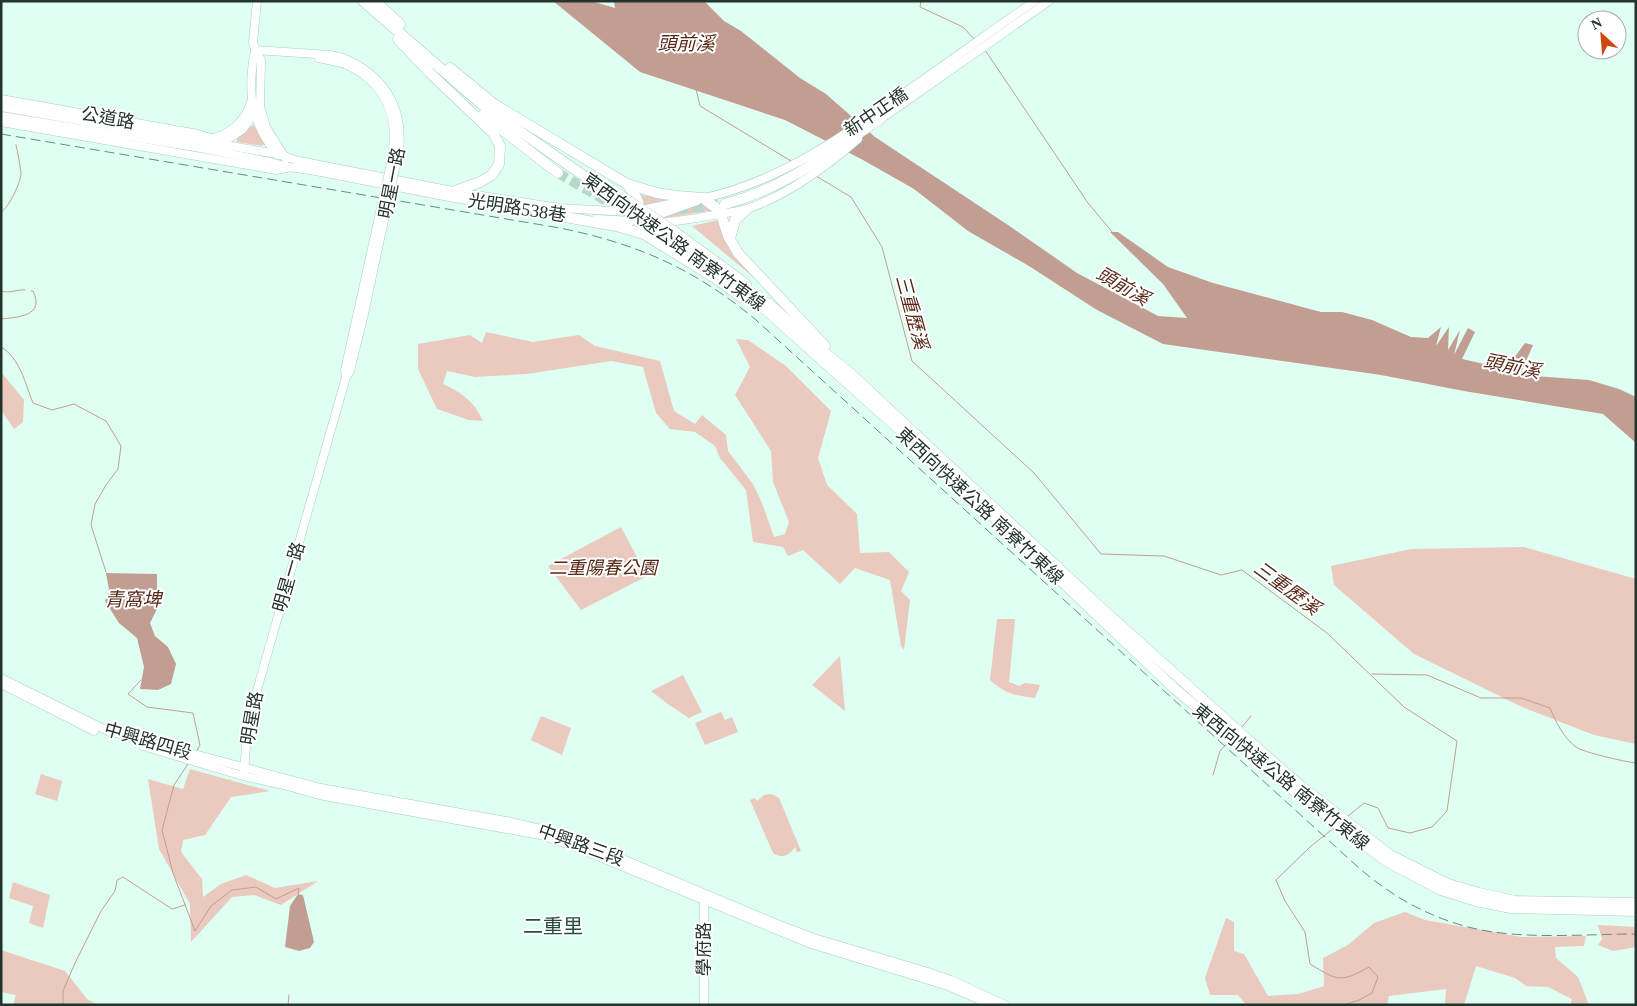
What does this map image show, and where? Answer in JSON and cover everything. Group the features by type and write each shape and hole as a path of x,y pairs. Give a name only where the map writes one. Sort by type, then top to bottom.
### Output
{"highway":[{"path":"368,2 429,72 493,132 498,141 501,152 499,164 492,175 480,182 454,191"},
{"name":"東西向快速公路 南寮竹東線","path":"368,2 494,104 747,293 939,466 1174,688 1299,790 1441,890 1476,901 1511,908 1636,911"},
{"name":"東西向快速公路 南寮竹東線","path":"368,2 485,107 603,186"},
{"path":"450,91 558,173"},
{"path":"494,104 628,184 657,193 703,198 720,211 796,176 880,119"},
{"path":"628,184 638,200 640,210 638,216 629,220"},
{"path":"661,245 652,234 649,222 663,212 703,198"},
{"path":"723,209 730,240 738,253 849,372"},
{"path":"730,240 735,220 746,210"},
{"path":"565,217 616,226 644,234 718,280 790,333"},
{"name":"東西向快速公路 南寮竹東線","path":"667,232 732,273 849,372 1299,790"},
{"name":"東西向快速公路 南寮竹東線","path":"1414,872 1479,893 1515,901 1636,903"}],"street":[{"path":"257,1 253,42 255,50 253,60 256,97 254,115 266,139 281,155"},
{"name":"新中正橋","path":"703,198 761,180 817,152 868,119 1035,1"},
{"name":"新中正橋","path":"746,210 776,196 825,165 880,119 1049,1"},
{"name":"明星一路","path":"255,50 330,55 366,69 383,86 396,112 400,137 399,150 364,314 350,371 346,377 265,661"},
{"path":"256,97 266,127 289,167"},
{"name":"公道路","path":"194,155 206,150 241,121 256,97"},
{"name":"公道路","path":"1,99 156,126 281,155"},
{"name":"公道路","path":"1,107 196,141 217,141 242,130 254,115"},
{"name":"公道路","path":"1,116 206,150 289,167"},
{"name":"公道路","path":"1,122 276,170 289,167"},
{"name":"光明路538巷","path":"281,155 317,165 454,191 560,208 612,211 640,210 703,198"},
{"name":"光明路538巷","path":"289,167 565,217 671,222 723,209 746,210"},
{"name":"明星路","path":"244,776 248,722 265,661"},
{"name":"中興路四段","path":"1,678 108,732 246,768"},
{"name":"中興路四段","path":"1,684 106,736 244,776"},
{"name":"中興路三段","path":"246,768 321,788 541,828 575,840 705,897"},
{"name":"中興路三段","path":"244,776 284,785 319,796 540,835 798,932 904,968"},
{"name":"學府路","path":"704,1005 705,897"},
{"path":"904,968 992,1005"},
{"path":"904,968 951,980 1005,1005"}],"green space":[{"path":"254,125 264,143 263,146 237,142 237,139"},
{"path":"640,195 675,199 644,207"},
{"path":"702,202 714,210 653,220"},
{"path":"718,220 764,286 692,226"},
{"path":"486,332 533,342 579,335 595,346 660,361 674,411 695,424 702,415 726,435 728,451 753,484 774,537 785,534 789,522 773,482 771,451 735,395 750,367 736,339 748,340 786,366 831,411 818,458 827,485 857,514 860,553 889,552 909,572 901,591 910,600 904,650 901,646 890,580 855,568 840,584 803,550 788,556 783,547 753,542 746,490 720,458 715,446 695,432 670,429 656,413 643,367 611,361 527,374 475,377 447,371 443,384 467,398 476,408 483,421 469,420 437,409 418,369 418,344 470,335 482,343"},
{"path":"1,372 24,400 23,422 14,429 1,410"},
{"name":"二重陽春公園","path":"621,527 647,576 581,610 548,566"},
{"path":"1524,547 1636,579 1636,744 1594,735 1522,707 1414,654 1334,585 1331,566 1411,549"},
{"path":"997,619 1015,619 1009,682 1019,686 1025,683 1040,685 1035,698 1011,694 990,680"},
{"path":"840,656 845,711 812,685"},
{"path":"683,675 702,712 689,718 651,691"},
{"path":"721,712 725,720 732,717 738,732 705,745 695,723"},
{"path":"541,716 571,728 562,755 531,740"},
{"path":"190,769 270,791 231,797 205,835 183,840 181,852 202,879 203,897 221,884 246,875 275,888 318,881 281,905 254,895 232,897 191,942 190,904 159,849 148,779 183,789"},
{"path":"41,774 62,781 57,801 35,794"},
{"path":"769,794 779,798 801,851 797,852 795,847 785,856 773,853 750,800 755,798 757,801 764,795"},
{"path":"13,882 50,895 43,928 29,923 33,906 9,898"},
{"path":"1405,912 1425,920 1522,937 1586,936 1584,946 1555,947 1556,958 1578,977 1589,1005 1570,1005 1572,999 1548,987 1526,986 1515,978 1476,966 1464,1005 1445,1005 1446,989 1389,996 1387,1005 1246,1005 1238,995 1210,995 1205,978 1226,918 1234,922 1234,951 1244,954 1268,996 1298,994 1324,986 1323,958 1348,945 1374,923"},
{"path":"1598,925 1636,927 1636,947 1613,951 1598,945 1602,939"},
{"path":"1,950 65,971 87,999 98,1005 13,1005 16,995 1,992"}],"water":[{"name":"頭前溪","path":"553,1 591,1 615,8 614,1 704,1 724,21 741,31 800,78 826,94 875,137 1077,273 1158,316 1187,318 1163,284 1110,232 1118,232 1168,267 1213,283 1321,312 1342,312 1372,320 1411,337 1428,338 1441,327 1436,346 1449,327 1448,350 1460,330 1454,355 1468,328 1475,332 1462,359 1506,369 1525,343 1533,345 1520,375 1589,380 1619,389 1636,397 1636,443 1603,414 1381,375 1163,344 1097,310 1029,266 968,231 914,189 863,160 785,120 640,72"},
{"name":"青窩埤","path":"106,573 157,574 157,609 150,623 155,636 168,647 176,664 171,684 158,690 140,689 144,667 137,638 119,623 105,601 109,590"},
{"path":"298,894 303,895 314,942 310,948 299,951 285,947 290,906"}],"waterway":[{"path":"921,1 920,7 963,27 975,40"},
{"path":"985,50 1088,203 1113,233"},
{"name":"三重歷溪","path":"696,89 700,106 791,161"},
{"path":"1,212 11,200 21,173 16,145"},
{"name":"三重歷溪","path":"816,176 851,197 882,247 912,361 1034,473 1101,554 1164,556 1221,575 1242,570 1327,633 1404,707 1457,741 1447,811 1432,827 1410,833 1388,828 1378,808 1364,803 1347,817"},
{"path":"1,291 25,290"},
{"path":"1,319 22,316 33,310 36,306 36,299 33,291 31,291"},
{"path":"1,347 8,352 17,364 33,403 52,410 74,404 106,421 121,446 118,469 95,504 91,525 106,572"},
{"path":"1372,674 1427,675 1481,698 1521,698 1550,708 1557,724 1576,747 1595,754 1636,763"},
{"path":"141,680 128,694 147,707 193,713 200,745 196,752"},
{"path":"1242,727 1251,716"},
{"path":"1213,775 1220,751 1229,741"},
{"path":"188,764 174,785 162,830 173,873 195,931 211,906 232,890 256,887 276,899 299,888 298,894"},
{"name":"三重歷溪","path":"1335,827 1310,847 1276,880 1285,901 1305,932 1310,964 1333,977 1345,978 1369,967 1378,977 1372,993 1344,1005"},
{"path":"63,1005 63,991 75,963 101,911 115,891 117,880 123,877 172,909 185,905"},
{"path":"288,1005 289,995"}],"tunnel":[{"path":"558,173 629,212"},
{"path":"678,209 718,205"}],"railway":[{"path":"1,134 560,228 615,242 664,261 711,286 756,320 1359,868 1394,895 1433,915 1481,930 1548,936 1636,934"}],"district":[{"name":"二重里","path":"553,926"}]}
